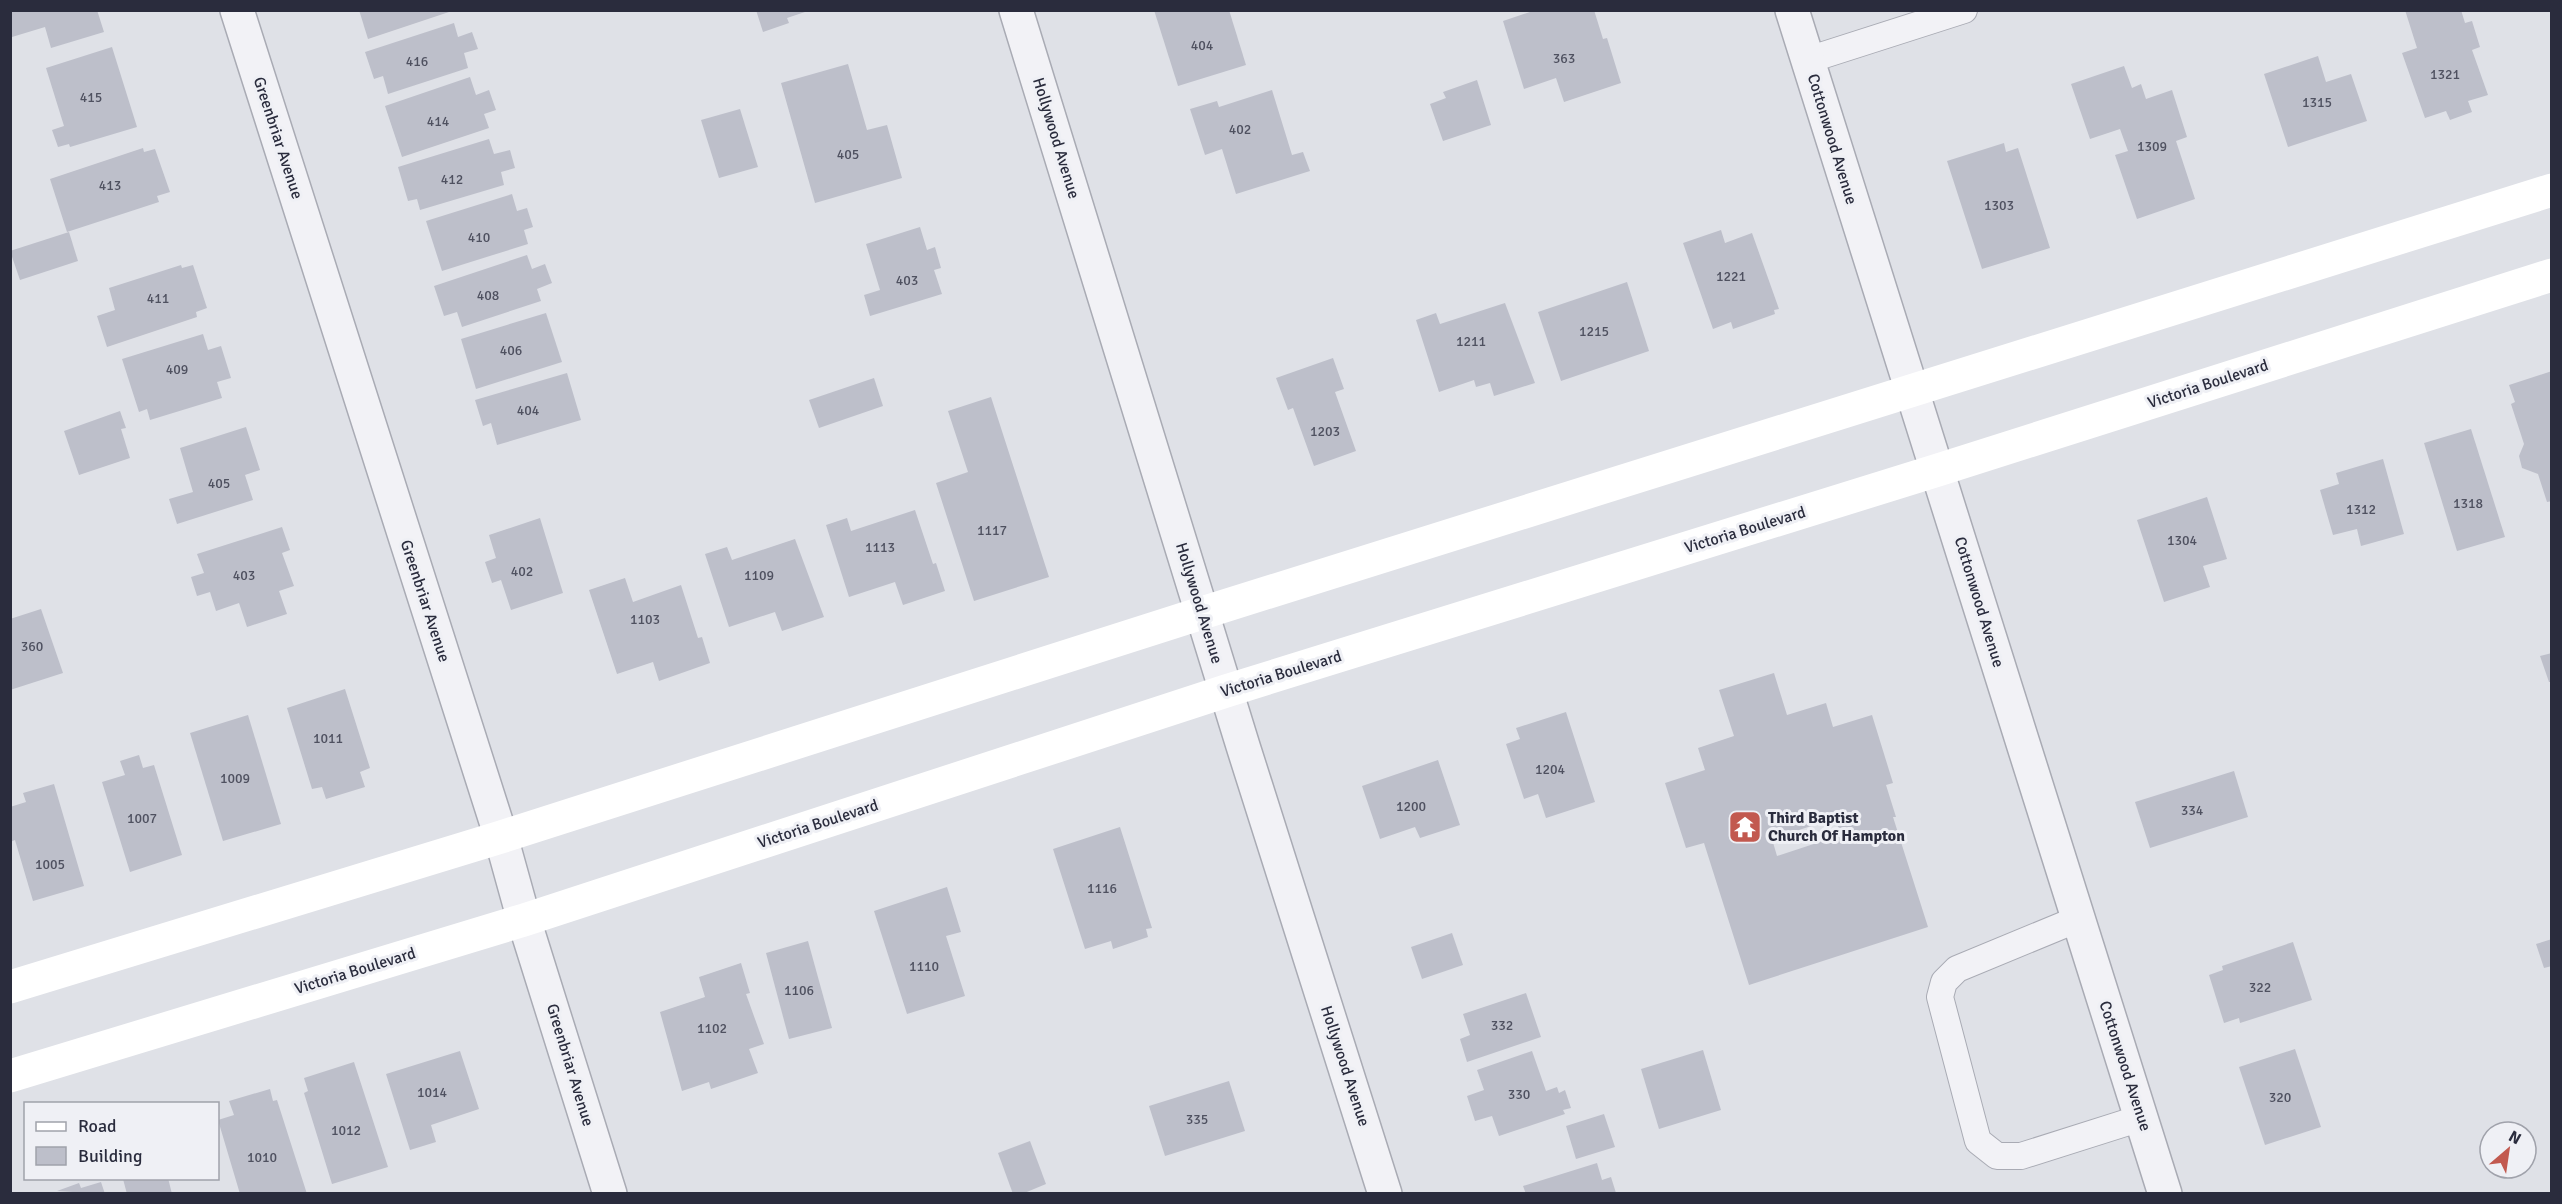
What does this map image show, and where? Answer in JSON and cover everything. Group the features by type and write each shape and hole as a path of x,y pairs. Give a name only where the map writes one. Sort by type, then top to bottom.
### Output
{"main road":[{"path":"10,987 501,837 1202,613 2552,190"},
{"name":"Victoria Boulevard","path":"10,1076 524,920 1226,691 1938,470 2552,275"}],"street":[{"name":"Greenbriar Avenue","path":"237,10 501,837 524,920 610,1194"},
{"name":"Hollywood Avenue","path":"1016,10 1226,691 1385,1194"},
{"name":"Cottonwood Avenue","path":"1792,10 2165,1194"}],"lane":[{"path":"1808,60 1964,10"},
{"path":"2078,919 1957,969 1944,982 1940,998 1978,1141 1997,1156 2021,1156 2141,1118"}],"building":[{"path":"10,10 97,10 104,32 51,48 45,27 12,37"},
{"path":"359,10 452,10 452,11 368,39"},
{"path":"756,10 808,11 787,18 789,23 763,32"},
{"path":"1154,10 1229,10 1246,65 1178,86"},
{"path":"1536,10 1594,10 1603,39 1607,38 1621,83 1564,102 1556,78 1524,89 1503,21"},
{"path":"2405,10 2461,10 2465,23 2472,21 2480,47 2472,50 2488,95 2468,101 2472,112 2450,120 2446,111 2425,118 2402,53 2417,48"},
{"path":"454,23 458,37 472,32 478,49 464,53 468,68 388,94 383,76 374,79 365,52"},
{"path":"112,47 137,127 70,147 69,144 58,147 52,130 64,126 46,68"},
{"path":"2318,56 2326,82 2351,74 2367,121 2288,147 2264,74"},
{"path":"848,64 867,130 887,125 902,178 815,203 781,83"},
{"path":"2124,66 2132,88 2141,84 2146,99 2172,90 2187,137 2176,141 2195,199 2137,219 2115,155 2128,151 2120,129 2090,139 2071,84"},
{"path":"470,77 476,95 489,90 496,110 484,114 489,128 402,157 385,106"},
{"path":"1477,80 1491,125 1443,141 1430,104 1446,98 1443,92"},
{"path":"1272,90 1292,155 1303,152 1310,171 1236,194 1222,149 1205,155 1190,109 1217,101 1219,107"},
{"path":"740,109 758,167 719,178 701,120"},
{"path":"489,139 494,154 510,150 515,168 501,172 504,185 420,210 417,199 408,201 398,167"},
{"path":"2004,143 2006,152 2018,148 2050,248 1982,269 1947,161"},
{"path":"143,148 144,152 155,149 170,192 157,196 159,202 67,232 50,179"},
{"path":"512,194 517,211 527,208 533,227 524,230 528,244 442,271 426,221"},
{"path":"920,227 927,250 935,247 941,268 934,270 942,294 870,316 864,295 880,290 866,244"},
{"path":"1721,230 1725,243 1752,233 1779,309 1774,310 1775,314 1733,329 1731,322 1713,329 1683,243"},
{"path":"69,232 78,261 20,280 10,251"},
{"path":"527,255 532,269 545,264 552,283 537,289 541,301 462,327 457,312 444,316 434,286"},
{"path":"181,265 182,268 193,265 207,308 196,312 197,317 107,347 97,316 115,310 109,288"},
{"path":"1627,282 1649,351 1561,381 1538,312"},
{"path":"1505,303 1535,383 1494,396 1490,383 1476,387 1474,380 1439,392 1416,320 1436,313 1440,324"},
{"path":"546,313 562,362 476,389 461,339"},
{"path":"203,334 208,350 221,346 231,378 217,382 222,398 150,420 147,409 139,412 122,359"},
{"path":"1333,358 1344,389 1335,392 1356,451 1314,466 1293,408 1288,410 1276,378"},
{"path":"2552,371 2552,501 2547,502 2538,474 2522,468 2519,456 2524,444 2511,404 2515,402 2509,385"},
{"path":"567,373 581,420 497,445 491,423 483,426 475,400"},
{"path":"874,378 883,406 819,428 809,400"},
{"path":"991,397 1049,577 974,601 936,483 968,472 948,411"},
{"path":"120,411 126,428 121,429 130,458 79,475 64,431"},
{"path":"246,427 260,470 245,475 253,500 177,524 169,499 193,492 180,448"},
{"path":"2471,429 2505,537 2457,551 2424,443"},
{"path":"2383,459 2404,534 2361,546 2357,529 2333,535 2320,490 2339,484 2336,473"},
{"path":"2207,497 2227,559 2203,566 2210,587 2164,602 2137,520"},
{"path":"915,510 933,564 936,563 945,591 903,605 895,582 849,597 826,525 847,518 851,531"},
{"path":"540,518 563,593 511,610 501,580 492,583 485,562 496,558 489,535"},
{"path":"282,527 290,550 282,553 294,586 279,591 287,614 247,627 239,603 216,611 210,592 197,596 191,577 204,573 197,554"},
{"path":"795,539 824,617 782,631 775,612 729,627 705,554 727,547 732,560"},
{"path":"625,578 633,602 681,585 698,638 702,637 710,663 659,681 653,662 617,674 589,590"},
{"path":"41,609 63,673 10,690 10,619"},
{"path":"2552,653 2552,682 2549,682 2540,656"},
{"name":"Third Baptist Church Of Hampton","path":"1774,673 1787,715 1826,703 1833,727 1872,715 1893,783 1886,785 1896,817 1893,817 1928,927 1749,985 1704,843 1686,848 1665,783 1705,770 1698,748 1734,736 1719,690","holes":["1835,818 1841,835 1777,856 1772,839"]},
{"path":"345,689 370,768 360,772 365,787 326,799 322,787 312,789 287,708"},
{"path":"1566,712 1595,802 1546,818 1538,794 1524,799 1506,744 1520,739 1516,728"},
{"path":"248,715 281,824 223,841 190,733"},
{"path":"139,755 143,768 154,765 182,855 130,872 102,782 125,775 120,761"},
{"path":"1438,760 1460,825 1420,838 1415,827 1380,839 1362,786"},
{"path":"2234,771 2248,817 2150,848 2135,802"},
{"path":"54,784 84,886 33,901 15,840 10,842 10,807 26,802 23,793"},
{"path":"1120,827 1152,928 1146,929 1148,937 1113,949 1111,941 1085,949 1053,849"},
{"path":"947,887 961,932 946,936 965,996 907,1014 874,911"},
{"path":"1452,933 1463,965 1422,979 1411,947"},
{"path":"2552,939 2552,966 2544,968 2536,944"},
{"path":"808,941 832,1028 789,1039 766,953"},
{"path":"2293,942 2312,1000 2240,1023 2239,1018 2224,1023 2209,975 2223,970 2222,966"},
{"path":"741,963 750,993 746,994 764,1044 749,1049 758,1073 711,1089 709,1082 682,1091 660,1012 705,997 699,977"},
{"path":"1526,993 1541,1037 1467,1062 1460,1039 1470,1035 1463,1014"},
{"path":"2295,1049 2321,1127 2265,1145 2239,1067"},
{"path":"1703,1050 1721,1110 1659,1129 1641,1069"},
{"path":"460,1051 479,1109 431,1125 436,1142 410,1150 386,1074"},
{"path":"1532,1051 1546,1091 1557,1087 1559,1093 1565,1090 1571,1108 1563,1110 1565,1114 1499,1136 1492,1116 1475,1121 1467,1096 1484,1090 1477,1070"},
{"path":"354,1062 388,1167 332,1184 304,1093 308,1091 304,1078"},
{"path":"1229,1081 1245,1131 1165,1156 1149,1106"},
{"path":"270,1089 273,1101 277,1100 307,1194 240,1194 219,1123 219,1120 234,1115 229,1101"},
{"path":"1604,1114 1615,1147 1576,1159 1566,1126"},
{"path":"1030,1141 1046,1184 1022,1194 1013,1194 998,1153"},
{"path":"1597,1163 1602,1180 1611,1177 1616,1193 1526,1194 1523,1186"},
{"path":"123,1180 168,1180 172,1194 127,1194"},
{"path":"101,1182 105,1194 57,1191 79,1183 81,1188"}],"place":[{"name":"Third Baptist Church Of Hampton","path":"1745,827"}]}
